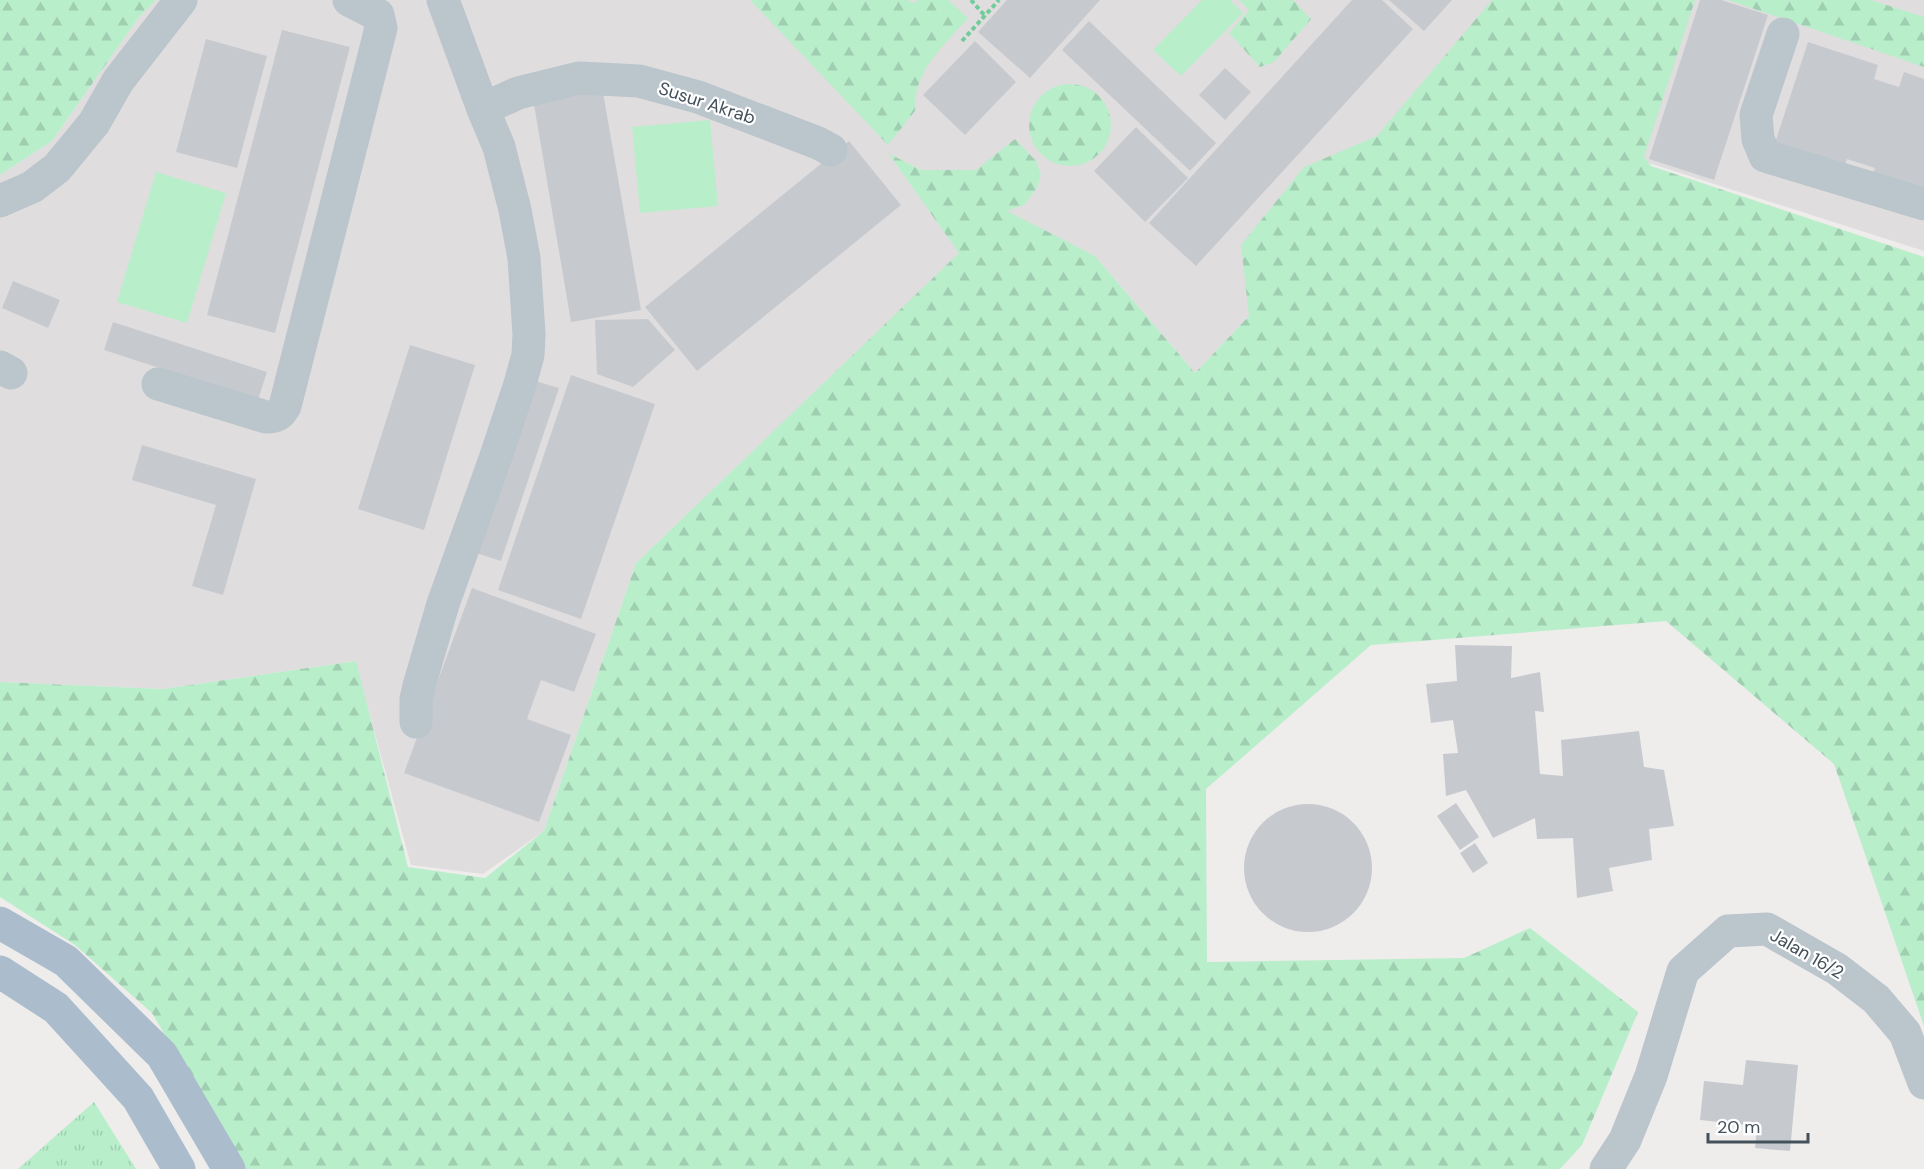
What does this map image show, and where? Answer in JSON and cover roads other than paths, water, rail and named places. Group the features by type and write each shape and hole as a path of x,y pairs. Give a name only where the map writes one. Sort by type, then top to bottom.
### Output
{"main road":[{"path":"0,923 66,961 162,1054 229,1169"},
{"path":"0,972 56,1008 138,1098 179,1169"}],"street":[{"path":"0,201 32,186 57,168 94,123 118,81 182,0"},
{"path":"158,384 266,417 274,417 285,406 381,28 378,15 349,0"},
{"path":"416,722 416,699 419,686 443,604 520,384 528,355 529,334 524,258 499,147 443,0"},
{"path":"1783,34 1756,115 1758,139 1765,156 1924,204"},
{"name":"Susur Akrab","path":"483,109 518,93 579,78 639,81 698,97 831,150"},
{"name":"Jalan 16/2","path":"1605,1169 1625,1140 1651,1076 1683,971 1728,932 1767,930 1837,969 1876,999 1905,1033 1924,1083"}]}
